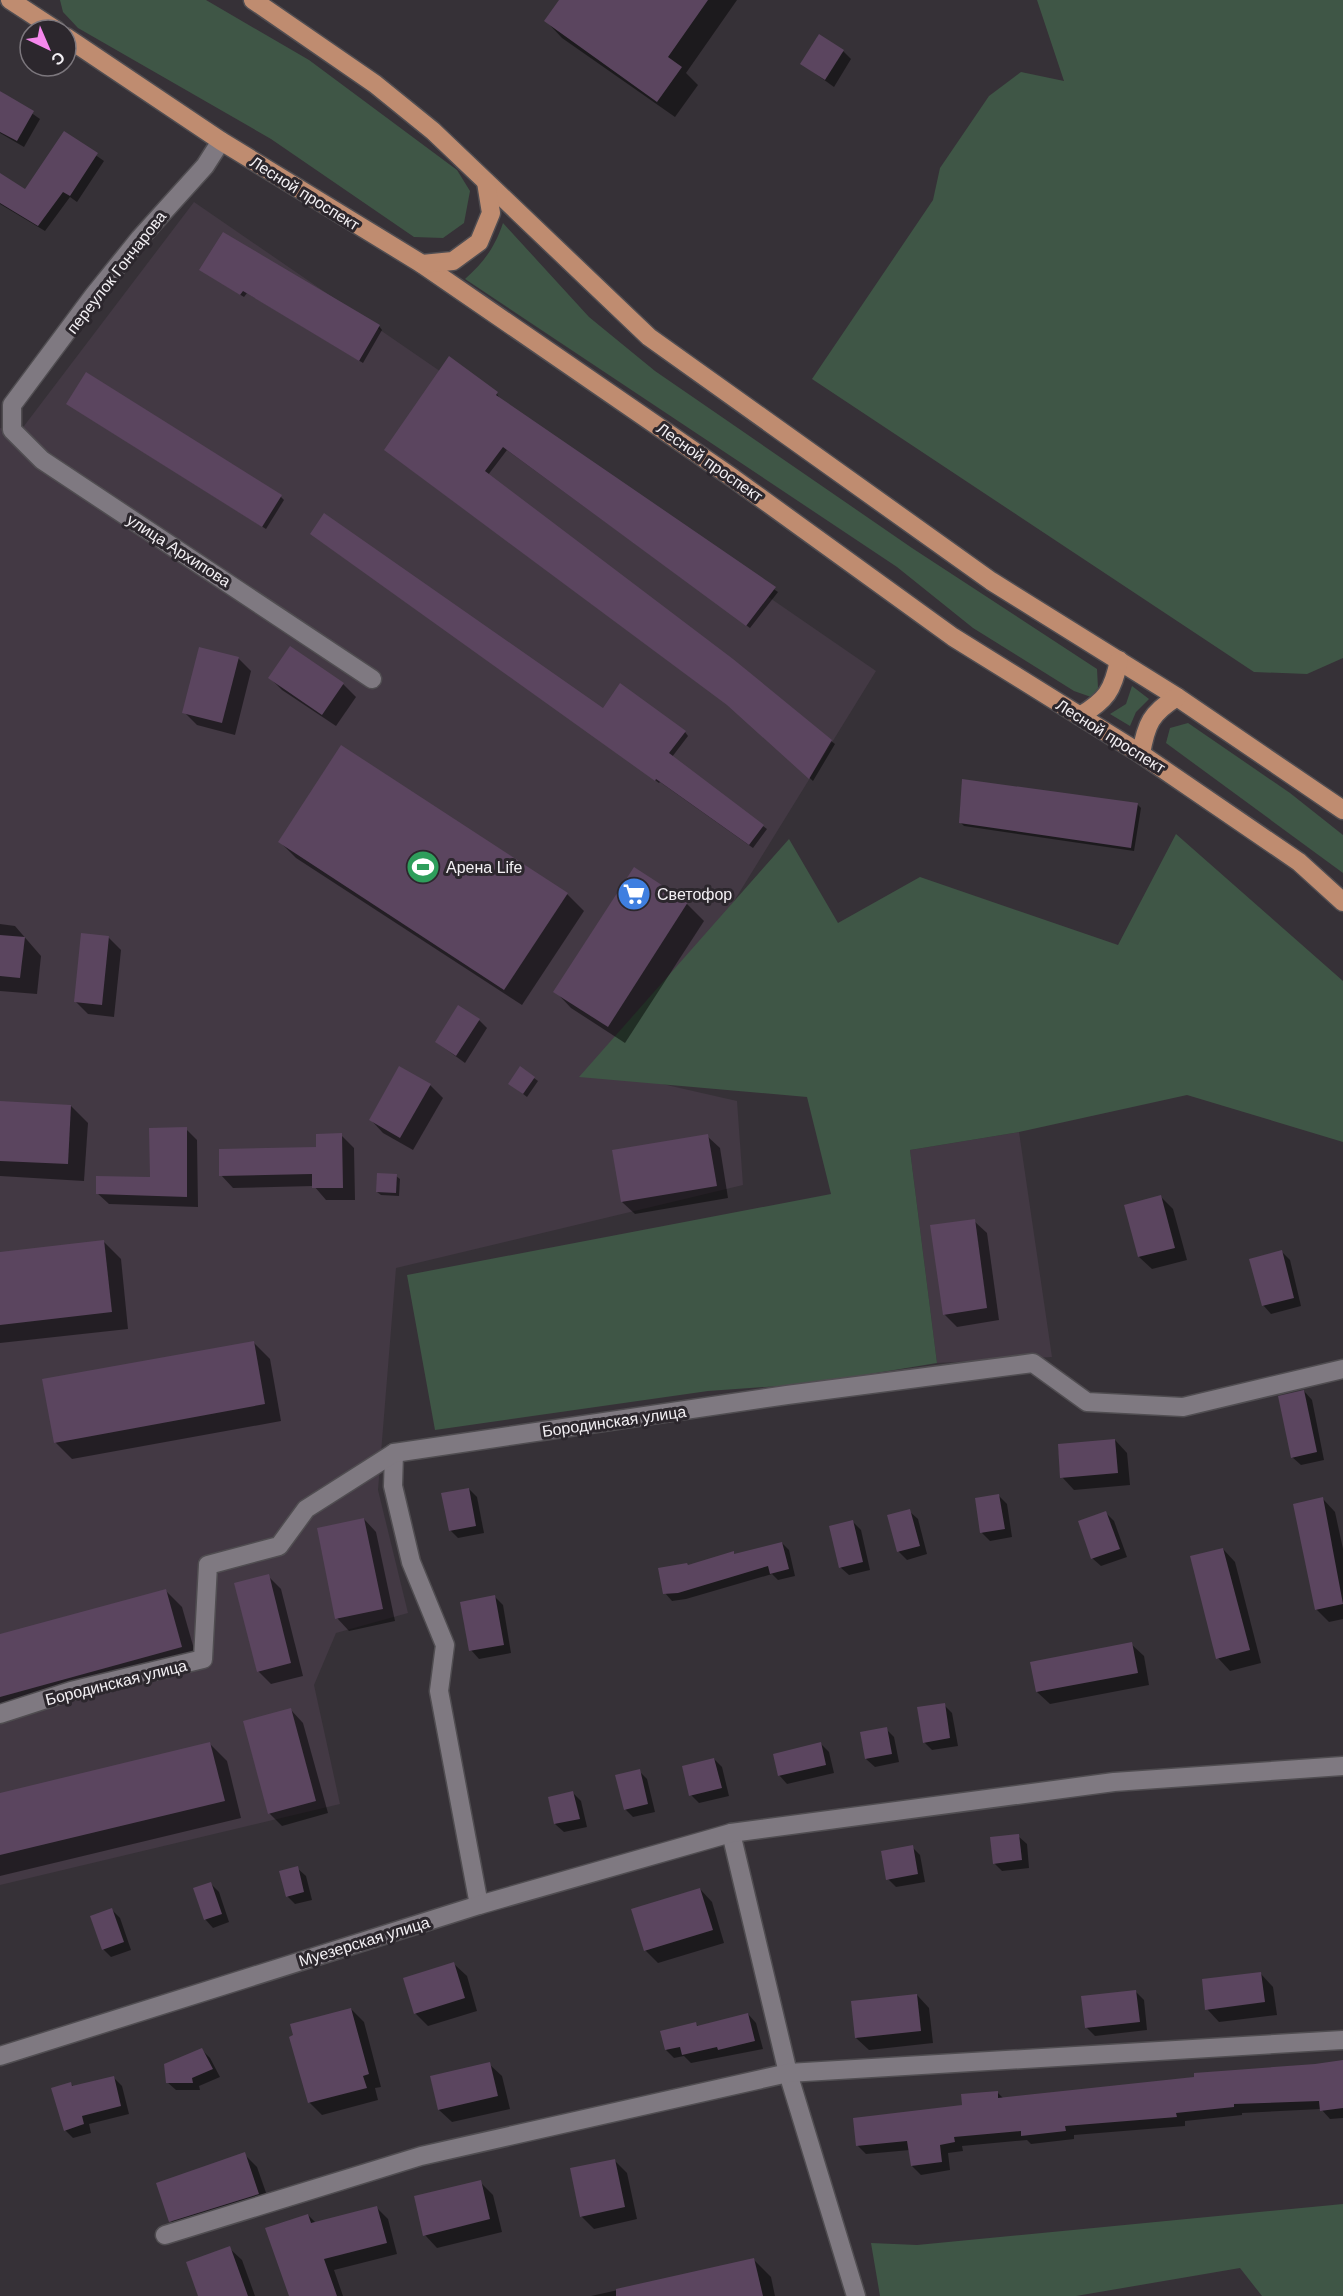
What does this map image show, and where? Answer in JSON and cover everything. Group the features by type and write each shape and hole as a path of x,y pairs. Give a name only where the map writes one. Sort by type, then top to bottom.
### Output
{"main road":[{"path":"10,0 37,18"},
{"path":"40,0 47,18"},
{"path":"253,0 375,84 433,131 649,337 991,581 1178,697 1343,810"},
{"name":"Лесной проспект","path":"78,45 221,141 422,264 733,478 953,638 1141,754 1299,862 1343,902"},
{"path":"422,264 453,261 479,242 491,213 486,182"},
{"path":"1080,716 1100,704 1114,684 1119,660"},
{"path":"1141,754 1145,729 1158,709 1178,697"}],"street":[{"name":"переулок Гончарова","path":"12,405 94,295 140,238 205,166 221,141"},
{"name":"улица Архипова","path":"12,405 12,430 42,460 372,679"},
{"name":"Бородинская улица","path":"0,1714 71,1691 203,1659 208,1565 279,1546 306,1509 394,1453 787,1395 1033,1363 1087,1402 1183,1407 1343,1369"},
{"path":"394,1453 393,1486 411,1562 445,1645 439,1691 479,1905"},
{"name":"Муезерская улица","path":"0,2056 479,1905 731,1833 1114,1782 1343,1766"},
{"path":"731,1833 788,2073 856,2296"},
{"path":"165,2235 422,2156 788,2073 1343,2040"}],"shaded area":[{"path":"194,202 876,671 731,906 605,1071 737,1101 743,1185 396,1268 378,1490 408,1613 336,1633 314,1685 340,1804 0,1885 0,428 21,430"},
{"path":"1019,1132 1052,1357 937,1363 910,1150"}],"green space":[{"path":"60,0 206,0 309,60 457,170 470,191 464,223 443,238 414,237 271,139 78,28 78,18 69,18 63,12"},
{"path":"1037,0 1343,0 1343,658 1307,674 1254,672 812,379 933,200 940,168 989,96 1021,72 1064,81"},
{"path":"503,223 589,317 655,371 912,548 1097,669 1098,688 1091,697 1074,691 973,628 897,567 465,279 488,254"},
{"path":"1132,686 1149,699 1136,712 1130,726 1110,714 1126,704"},
{"path":"1188,723 1290,793 1343,835 1343,873 1166,743 1170,728"},
{"path":"1176,834 1343,981 1343,1142 1187,1095 1019,1132 910,1150 937,1363 809,1384 708,1391 435,1430 407,1275 831,1194 807,1097 579,1077 789,839 838,923 920,877 1118,945"},
{"path":"1343,2204 1343,2296 1262,2296 1240,2268 1076,2296 880,2296 871,2243 917,2245"}],"building":[{"path":"559,0 708,0 668,57 682,67 657,102 544,21"},
{"path":"819,34 844,50 825,80 800,64"},
{"path":"0,91 34,111 17,141 0,132"},
{"path":"64,131 98,153 70,196 63,192 38,226 0,203 0,173 25,189"},
{"path":"223,232 380,325 359,361 243,291 240,295 199,270"},
{"path":"449,356 498,392 496,395 776,587 746,626 503,447 485,471 733,659 832,740 809,779 727,705 384,450"},
{"path":"86,372 282,495 262,527 66,404"},
{"path":"324,513 603,708 620,683 686,731 669,753 764,825 749,845 656,779 655,781 310,534"},
{"path":"290,646 344,683 322,715 268,678"},
{"path":"199,647 239,657 222,723 182,713"},
{"name":"Арена Life","path":"341,745 568,893 504,990 278,842"},
{"path":"962,779 1138,803 1131,848 959,823"},
{"path":"634,867 688,902 608,1027 553,992"},
{"path":"81,933 109,936 102,1005 74,1002"},
{"path":"0,935 25,937 20,978 0,976"},
{"path":"458,1005 480,1019 456,1056 435,1042"},
{"path":"399,1066 431,1084 400,1138 369,1120"},
{"path":"520,1066 535,1077 523,1094 508,1084"},
{"path":"0,1101 71,1105 68,1164 0,1161"},
{"path":"187,1127 187,1197 96,1194 96,1176 150,1177 149,1128"},
{"path":"342,1133 343,1188 312,1188 312,1174 219,1176 219,1149 316,1147 316,1134"},
{"path":"708,1134 717,1186 621,1202 612,1150"},
{"path":"377,1173 397,1174 396,1193 376,1192"},
{"path":"1161,1195 1175,1248 1138,1257 1124,1205"},
{"path":"975,1219 987,1308 943,1315 930,1225"},
{"path":"104,1240 112,1312 0,1325 0,1252"},
{"path":"1282,1250 1294,1298 1262,1306 1249,1259"},
{"path":"254,1341 265,1404 54,1443 42,1379"},
{"path":"1304,1390 1317,1452 1291,1458 1278,1396"},
{"path":"1115,1439 1118,1473 1060,1478 1058,1444"},
{"path":"469,1488 476,1526 449,1531 441,1493"},
{"path":"999,1494 1005,1529 980,1533 975,1498"},
{"path":"1323,1497 1343,1604 1315,1610 1293,1504"},
{"path":"910,1509 920,1546 897,1552 887,1515"},
{"path":"1106,1511 1120,1549 1091,1559 1078,1521"},
{"path":"364,1518 383,1609 335,1619 317,1528"},
{"path":"853,1520 863,1562 839,1568 829,1526"},
{"path":"782,1542 789,1569 770,1574 768,1566 678,1593 663,1594 658,1568 687,1563 688,1565 734,1551 734,1554"},
{"path":"1223,1548 1250,1650 1216,1659 1190,1556"},
{"path":"269,1574 291,1663 257,1672 234,1583"},
{"path":"166,1589 182,1647 0,1697 0,1634"},
{"path":"495,1595 504,1645 469,1651 460,1602"},
{"path":"1132,1642 1138,1673 1036,1692 1030,1662"},
{"path":"945,1703 950,1738 923,1743 917,1707"},
{"path":"291,1708 316,1801 268,1814 243,1721"},
{"path":"887,1727 892,1754 865,1759 860,1732"},
{"path":"210,1742 225,1801 0,1855 0,1793"},
{"path":"821,1742 826,1765 778,1776 773,1754"},
{"path":"714,1758 722,1788 689,1796 682,1766"},
{"path":"640,1769 648,1804 624,1810 615,1775"},
{"path":"573,1791 580,1819 554,1824 548,1797"},
{"path":"1019,1834 1022,1860 993,1864 990,1837"},
{"path":"913,1845 918,1874 886,1880 881,1851"},
{"path":"298,1866 304,1892 286,1897 279,1871"},
{"path":"211,1882 222,1914 204,1920 193,1888"},
{"path":"700,1888 713,1930 644,1951 631,1909"},
{"path":"112,1908 124,1942 102,1950 90,1916"},
{"path":"454,1962 465,1998 414,2014 403,1978"},
{"path":"1261,1972 1265,2002 1205,2010 1202,1979"},
{"path":"1136,1990 1140,2022 1085,2028 1081,1996"},
{"path":"917,1994 921,2031 855,2038 851,2001"},
{"path":"351,2008 369,2074 363,2076 367,2088 308,2103 289,2037 293,2035 290,2024"},
{"path":"748,2013 755,2041 718,2050 717,2047 682,2055 680,2047 665,2050 660,2031 696,2022 697,2026"},
{"path":"202,2048 213,2069 192,2078 193,2083 166,2083 164,2064"},
{"path":"1343,2060 1343,2108 1320,2111 1319,2101 1234,2104 1234,2107 1176,2113 1177,2117 1065,2126 1066,2131 1021,2136 1021,2131 954,2137 955,2142 940,2145 942,2162 911,2166 907,2141 856,2146 853,2118 962,2105 961,2094 998,2091 998,2098 1194,2077 1194,2073"},
{"path":"490,2062 498,2096 438,2110 430,2076"},
{"path":"114,2076 121,2106 82,2116 84,2124 64,2131 51,2088 71,2082 72,2086"},
{"path":"245,2152 259,2194 169,2222 156,2183"},
{"path":"615,2159 625,2207 580,2217 570,2168"},
{"path":"481,2180 490,2219 423,2236 414,2196"},
{"path":"377,2206 387,2243 324,2259 337,2296 289,2296 265,2228 308,2214 311,2223"},
{"path":"230,2246 248,2296 198,2296 186,2262"},
{"path":"754,2258 763,2296 616,2296 616,2289"}],"place":[{"name":"Арена Life","path":"423,867"},
{"name":"Светофор","path":"634,894"}]}
